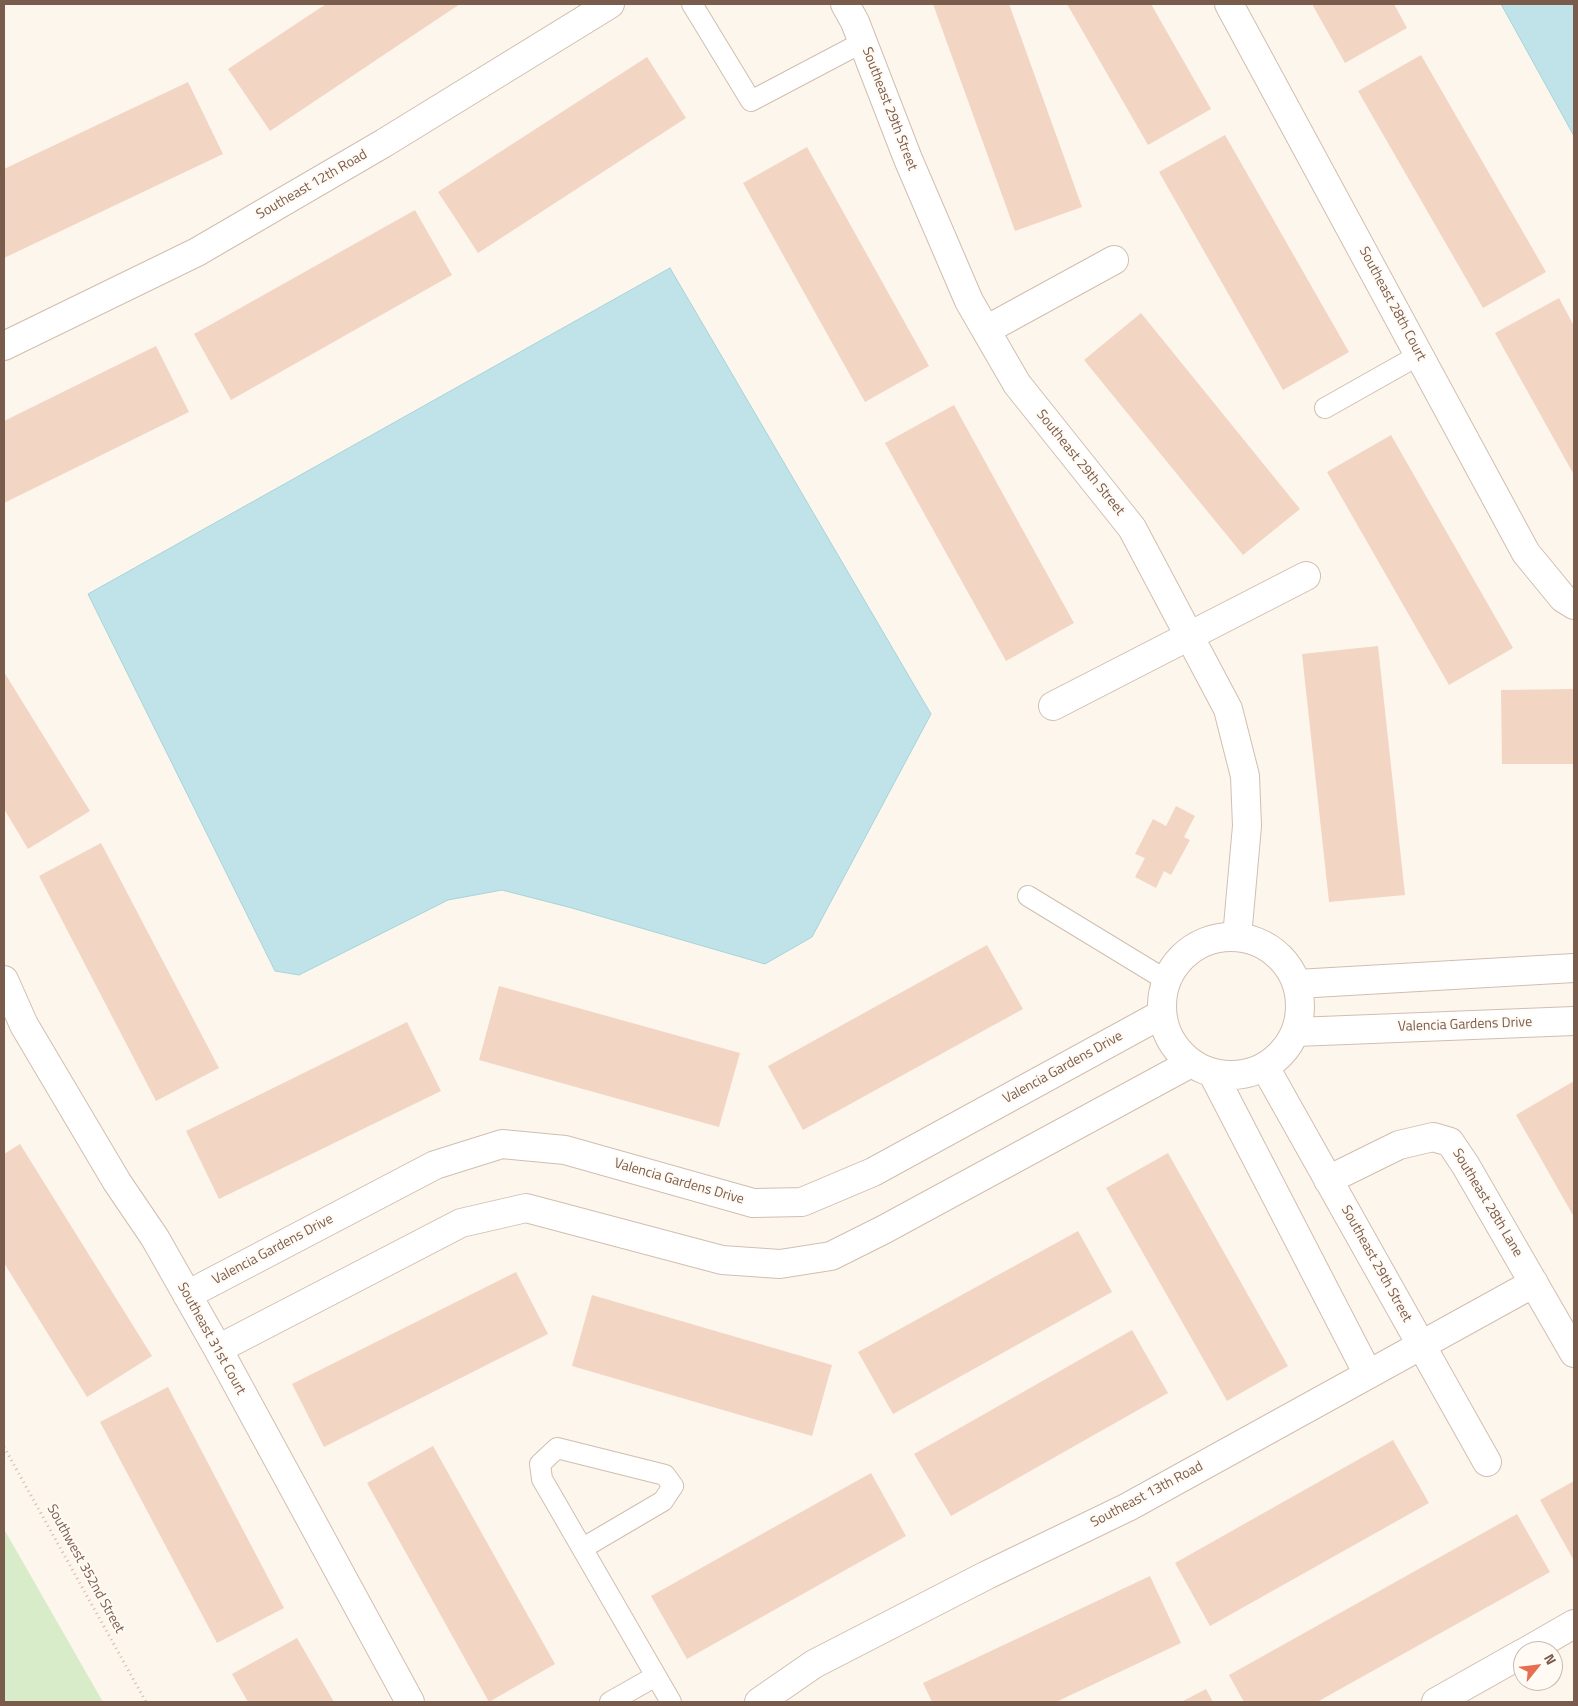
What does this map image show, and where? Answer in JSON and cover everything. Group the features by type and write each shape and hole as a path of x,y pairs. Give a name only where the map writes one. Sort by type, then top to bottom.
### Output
{"street":[{"name":"Southeast 12th Road","path":"4,346 197,252 384,143 610,4"},
{"name":"Southeast 29th Street","path":"845,4 855,22 908,159 969,301 1017,384 1132,528 1228,709 1245,776 1247,826 1237,936"},
{"name":"Southeast 28th Court","path":"1229,4 1526,553 1569,602"},
{"path":"986,330 1114,260"},
{"path":"1053,706 1306,576"},
{"path":"1237,936 1256,942 1274,951 1288,966 1297,984 1301,1007 1296,1032 1278,1058 1265,1067 1249,1074 1231,1076 1202,1068 1177,1050 1167,1033 1162,1014 1162,997 1166,980 1178,961 1194,947 1215,938 1237,936"},
{"path":"1297,984 1574,968"},
{"name":"Southeast 31st Court","path":"4,980 24,1025 117,1182 155,1238 218,1349 410,1702"},
{"name":"Valencia Gardens Drive","path":"187,1296 436,1164 502,1144 565,1150 753,1203 802,1202 873,1172 1162,1014"},
{"name":"Valencia Gardens Drive","path":"1296,1032 1574,1020"},
{"name":"Southeast 29th Street","path":"1265,1067 1487,1462"},
{"path":"218,1349 461,1223 526,1208 722,1260 780,1264 830,1256 1202,1068"},
{"path":"1202,1068 1368,1374"},
{"name":"Southeast 28th Lane","path":"1328,1180 1399,1144 1433,1137 1450,1142 1466,1166 1574,1353"},
{"name":"Southeast 13th Road","path":"760,1702 814,1664 987,1575 1128,1507 1534,1283"},
{"path":"1544,1641 1574,1624"},
{"path":"1436,1702 1513,1659"}],"lane":[{"path":"692,4 751,101 863,42"},
{"path":"1325,408 1419,355"},
{"path":"1028,896 1166,980"},
{"path":"583,1548 663,1501 673,1486 665,1476 557,1448 540,1464 542,1479 671,1702"},
{"path":"610,1702 656,1676"}],"path":[{"name":"Southwest 352nd Street","path":"4,1447 146,1702"}],"green space":[{"path":"4,1529 103,1702 4,1702"}],"water":[{"path":"1501,4 1574,4 1574,136"},
{"path":"670,268 931,714 812,937 765,964 572,908 502,890 448,900 299,975 275,971 88,594"}],"building":[{"path":"326,4 460,4 270,131 228,69"},
{"path":"933,4 1009,4 1082,207 1015,231"},
{"path":"1067,4 1151,4 1211,109 1148,145"},
{"path":"1312,4 1394,4 1407,28 1345,63"},
{"path":"1421,55 1546,272 1483,308 1358,91"},
{"path":"647,57 686,118 478,253 438,192"},
{"path":"188,82 223,154 4,258 4,169"},
{"path":"1225,135 1349,352 1283,390 1159,172"},
{"path":"807,147 929,366 865,402 743,183"},
{"path":"415,210 452,275 231,400 194,334"},
{"path":"1559,298 1574,326 1574,475 1495,333"},
{"path":"1141,313 1300,509 1243,555 1084,360"},
{"path":"156,346 189,412 4,503 4,421"},
{"path":"954,405 1074,623 1006,661 885,443"},
{"path":"1391,435 1513,648 1449,685 1327,472"},
{"path":"1378,646 1405,895 1329,902 1302,654"},
{"path":"4,672 90,811 28,849 4,809"},
{"path":"1574,689 1574,764 1502,764 1501,690"},
{"path":"1176,806 1195,816 1184,837 1190,840 1171,875 1164,871 1156,888 1135,877 1145,858 1135,854 1153,819 1166,826"},
{"path":"101,843 219,1068 156,1101 39,876"},
{"path":"987,945 1023,1009 803,1130 768,1066"},
{"path":"499,986 740,1053 719,1127 479,1060"},
{"path":"407,1022 441,1091 219,1199 186,1131"},
{"path":"1574,1081 1574,1217 1516,1115"},
{"path":"20,1144 152,1356 87,1397 4,1263 4,1154"},
{"path":"1168,1153 1288,1366 1227,1401 1106,1188"},
{"path":"1078,1231 1112,1292 893,1414 858,1352"},
{"path":"516,1272 548,1334 324,1447 292,1384"},
{"path":"592,1295 832,1365 812,1436 572,1366"},
{"path":"1132,1330 1168,1393 951,1516 914,1454"},
{"path":"168,1387 284,1608 217,1643 100,1422"},
{"path":"1393,1440 1429,1503 1210,1626 1175,1563"},
{"path":"433,1446 555,1664 489,1702 367,1483"},
{"path":"871,1473 906,1536 687,1659 651,1596"},
{"path":"1574,1481 1574,1558 1573,1559 1540,1500"},
{"path":"1517,1514 1550,1572 1317,1702 1244,1702 1229,1675"},
{"path":"1150,1576 1181,1643 1056,1702 932,1702 923,1683"},
{"path":"297,1638 334,1702 248,1702 232,1674"},
{"path":"1206,1689 1213,1702 1181,1702"}]}
